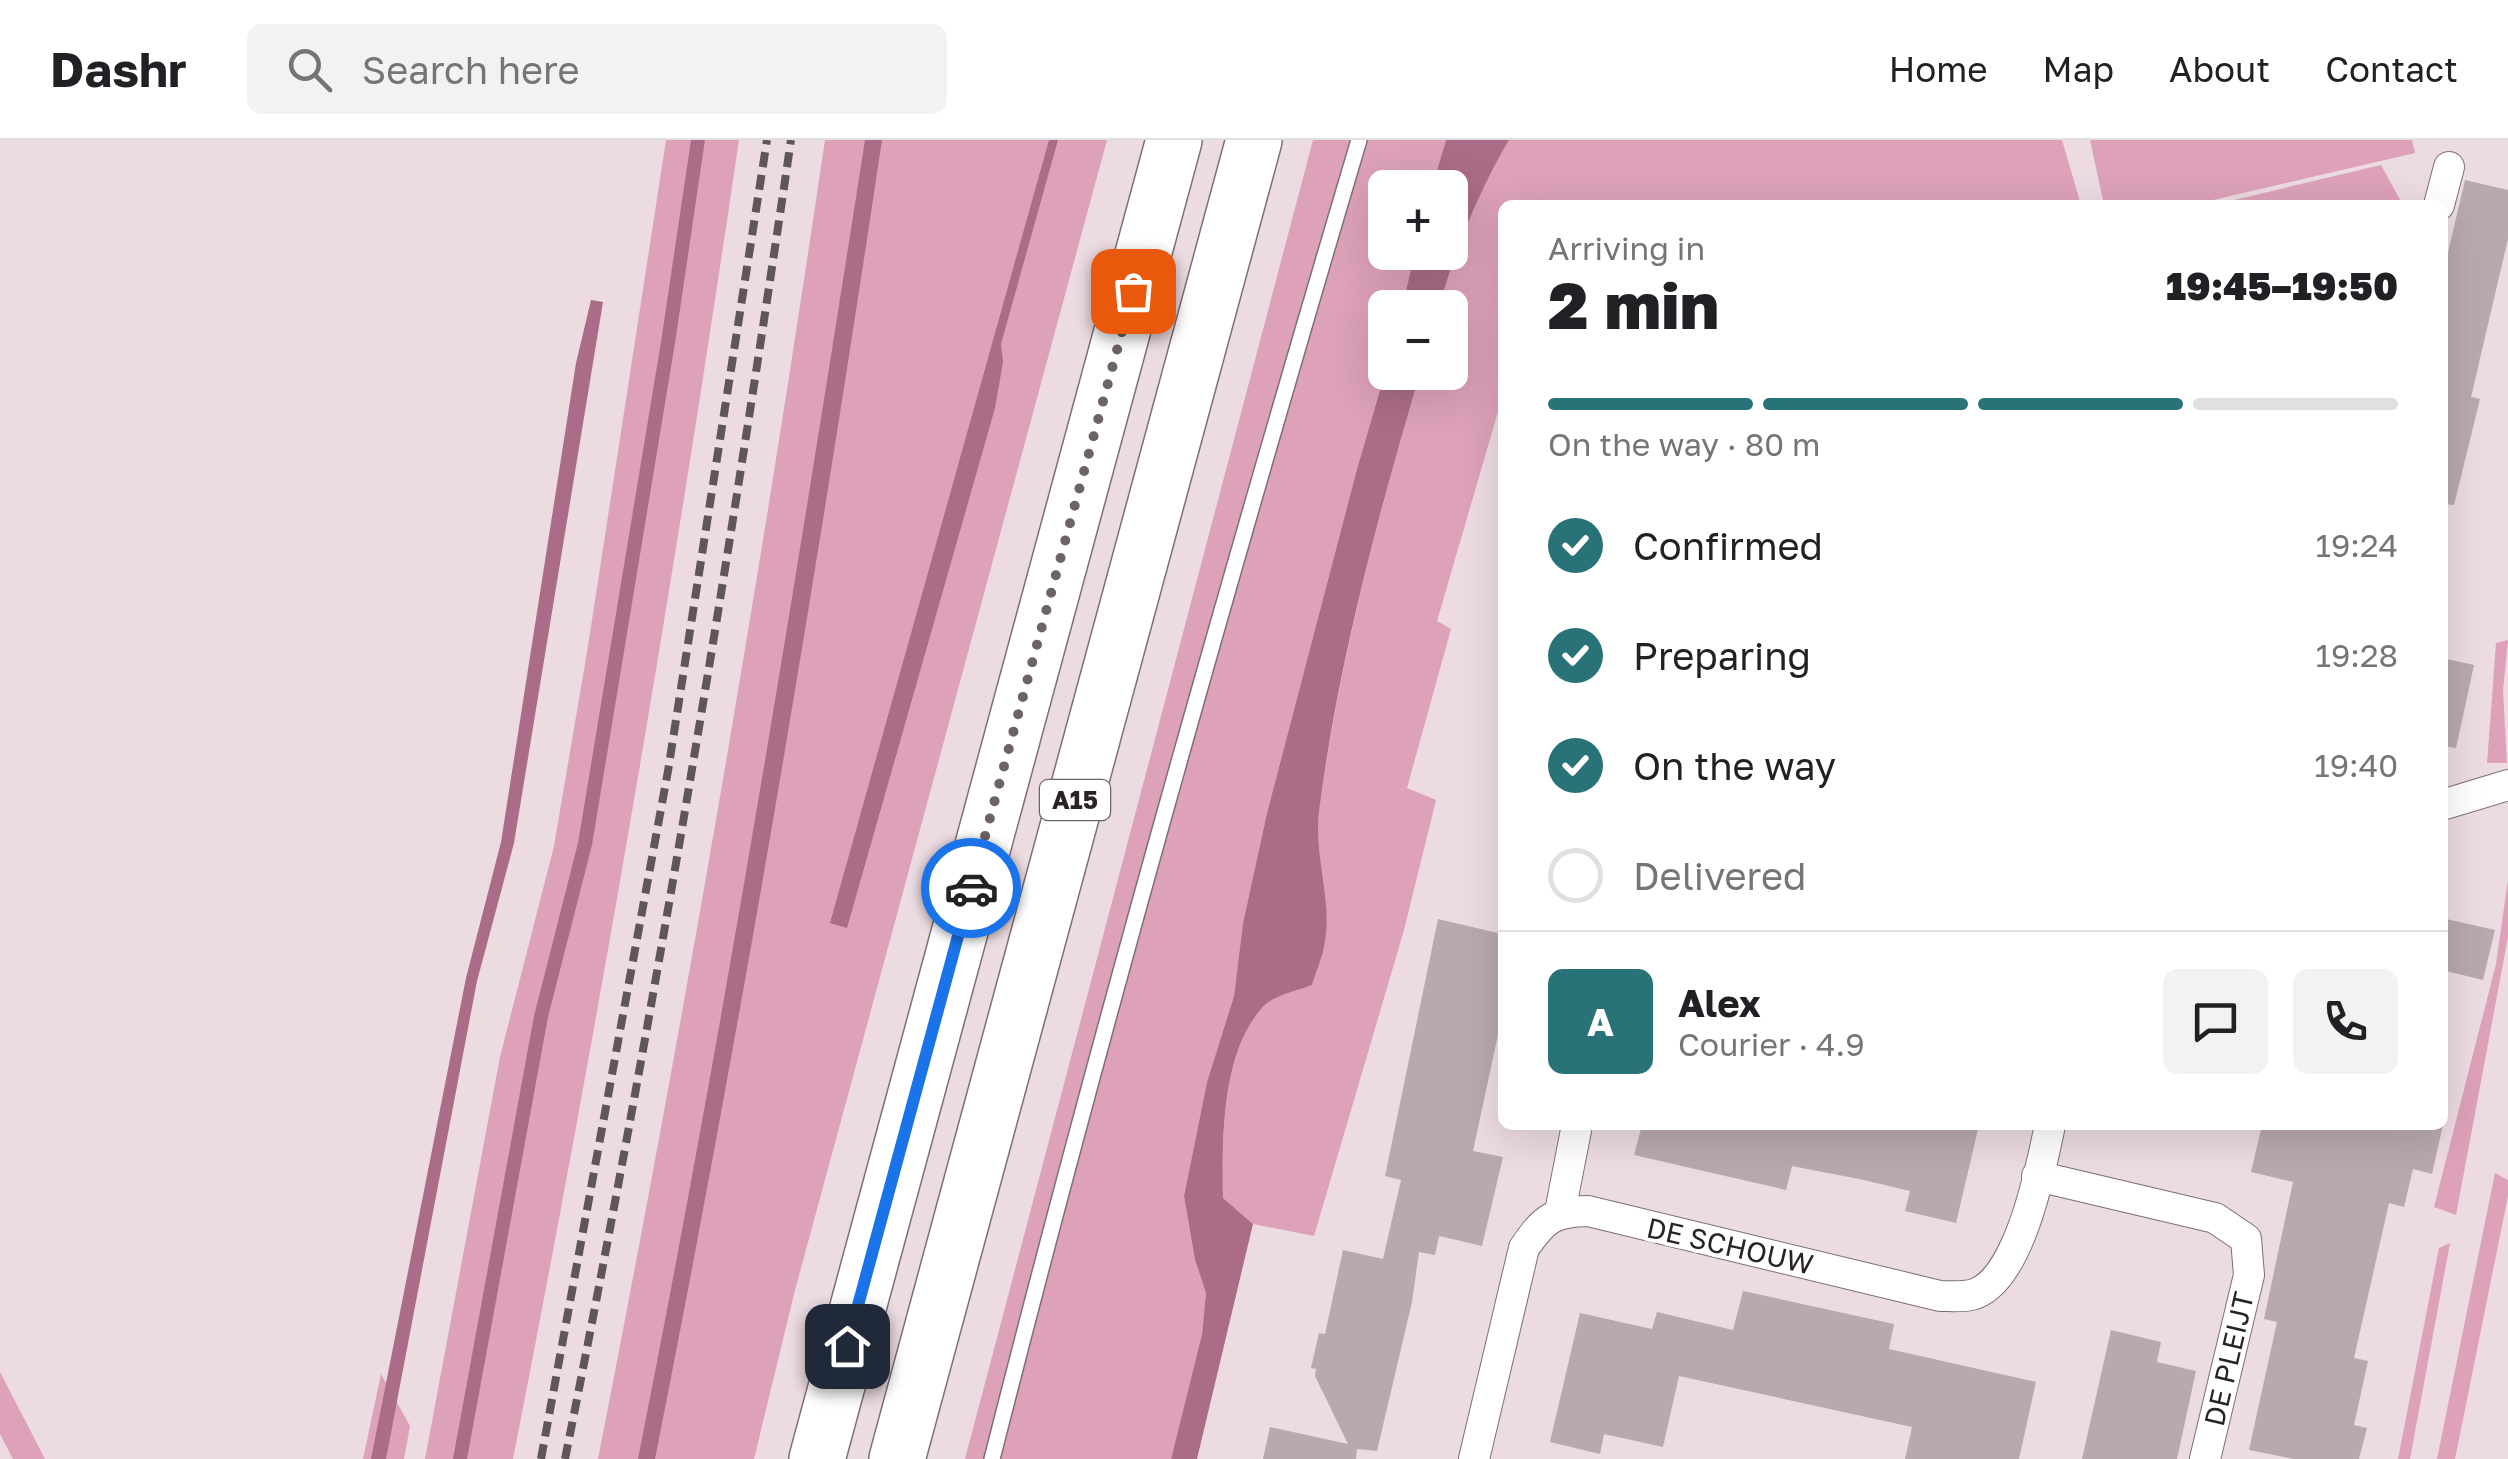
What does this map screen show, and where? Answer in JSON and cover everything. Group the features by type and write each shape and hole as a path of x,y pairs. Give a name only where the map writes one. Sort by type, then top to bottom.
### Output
{"highway":[{"name":"A15","path":"817,1459 1174,140"},
{"name":"A15","path":"897,1459 1254,140"}],"street":[{"path":"2440,200 2449,166"},
{"path":"2448,802 2508,785"},
{"path":"1474,1459 1524,1248 1539,1227 1560,1212 1576,1130"},
{"name":"DE SCHOUW","path":"1560,1212 1588,1212 1940,1296 1973,1295 1996,1281 2014,1252 2049,1130"},
{"name":"DE PLEIJT","path":"2037,1176 2215,1218 2246,1238 2249,1275 2205,1459"}],"lane":[{"path":"992,1459 1046,1244 1251,505 1359,140"}],"shaded area":[{"path":"666,140 739,140 662,636 605,966 513,1459 425,1459 500,1057 554,846"},
{"path":"691,140 705,140 592,845 548,1017 467,1459 453,1459 534,1016 578,843"},
{"path":"825,140 1107,140 794,1294 754,1459 598,1459 719,801"},
{"path":"865,140 882,140 776,801 655,1459 638,1459 758,801"},
{"path":"1049,140 1058,140 1001,344 1003,362 995,408 847,928 830,923"},
{"path":"1313,140 1446,140 1437,170 1368,170 1368,270 1411,270 1406,290 1368,290 1368,390 1380,390 1267,813 1243,923 1234,996 1207,1082 1184,1196 1195,1260 1206,1293 1202,1334 1171,1459 965,1459"},
{"path":"1446,140 1509,140 1468,224 1468,170 1437,170"},
{"path":"1509,140 2062,140 2080,200 1498,200 1498,412 1437,621 1451,629 1407,788 1436,800 1404,930 1314,1236 1253,1224 1223,1198 1227,1099 1238,1049 1262,1008 1278,997 1312,985 1326,919 1318,836 1327,755 1361,590 1389,481 1415,390 1468,390 1468,290 1444,290 1451,270 1468,270 1469,221"},
{"path":"2090,140 2412,140 2415,153 2213,200 2103,200"},
{"path":"2381,165 2400,200 2234,200"},
{"path":"1411,270 1451,270 1444,290 1406,290"},
{"path":"591,300 603,302 514,843 477,981 386,1459 371,1459 466,978 501,842 576,363"},
{"path":"1380,390 1415,390 1361,590 1327,756 1318,828 1327,925 1324,947 1312,985 1266,1004 1238,1049 1227,1098 1223,1198 1253,1224 1197,1459 1171,1459 1202,1334 1206,1293 1195,1260 1184,1196 1207,1082 1234,996 1243,923 1267,813"},
{"path":"2508,640 2503,691 2507,763 2487,763 2496,643"},
{"path":"2508,880 2508,937 2456,1215 2434,1207 2496,964"},
{"path":"2495,1173 2508,1180 2508,1196 2455,1459 2437,1459"},
{"path":"2450,1243 2410,1459 2398,1459 2439,1248"},
{"path":"0,1372 45,1459 13,1459 0,1434"},
{"path":"381,1374 410,1426 404,1459 363,1459"}],"building":[{"path":"2465,180 2508,190 2508,239 2471,397 2480,399 2454,505 2448,504 2448,252"},
{"path":"2448,659 2474,665 2456,748 2448,747"},
{"path":"1438,919 1498,933 1498,1035 1473,1151 1503,1157 1482,1246 1439,1236 1435,1255 1419,1252 1412,1302 1377,1451 1357,1449 1356,1459 1263,1459 1270,1427 1348,1444 1315,1376 1316,1369 1311,1368 1319,1333 1325,1334 1343,1250 1383,1259 1401,1180 1385,1176"},
{"path":"2448,919 2495,930 2483,980 2448,971"},
{"path":"1641,1130 1978,1130 1956,1223 1905,1211 1910,1191 1859,1179 1792,1166 1786,1190 1634,1155"},
{"path":"2261,1130 2442,1130 2432,1174 2413,1169 2404,1207 2389,1203 2354,1358 2368,1361 2354,1425 2367,1428 2359,1459 2294,1459 2249,1450 2277,1322 2264,1319 2293,1182 2251,1172"},
{"path":"1743,1291 1894,1324 1889,1349 2036,1382 2019,1459 1905,1459 1912,1427 1679,1376 1663,1447 1604,1434 1600,1454 1550,1442 1580,1313 1652,1329 1657,1312 1733,1330"},
{"path":"2111,1330 2161,1342 2157,1362 2196,1371 2177,1459 2082,1459"}],"railway":[{"path":"541,1459 668,771 767,140"},
{"path":"565,1459 687,801 791,140"}],"way so far":[{"path":"971,888 1133,291"}],"route":[{"path":"847,1346 971,888"}]}
